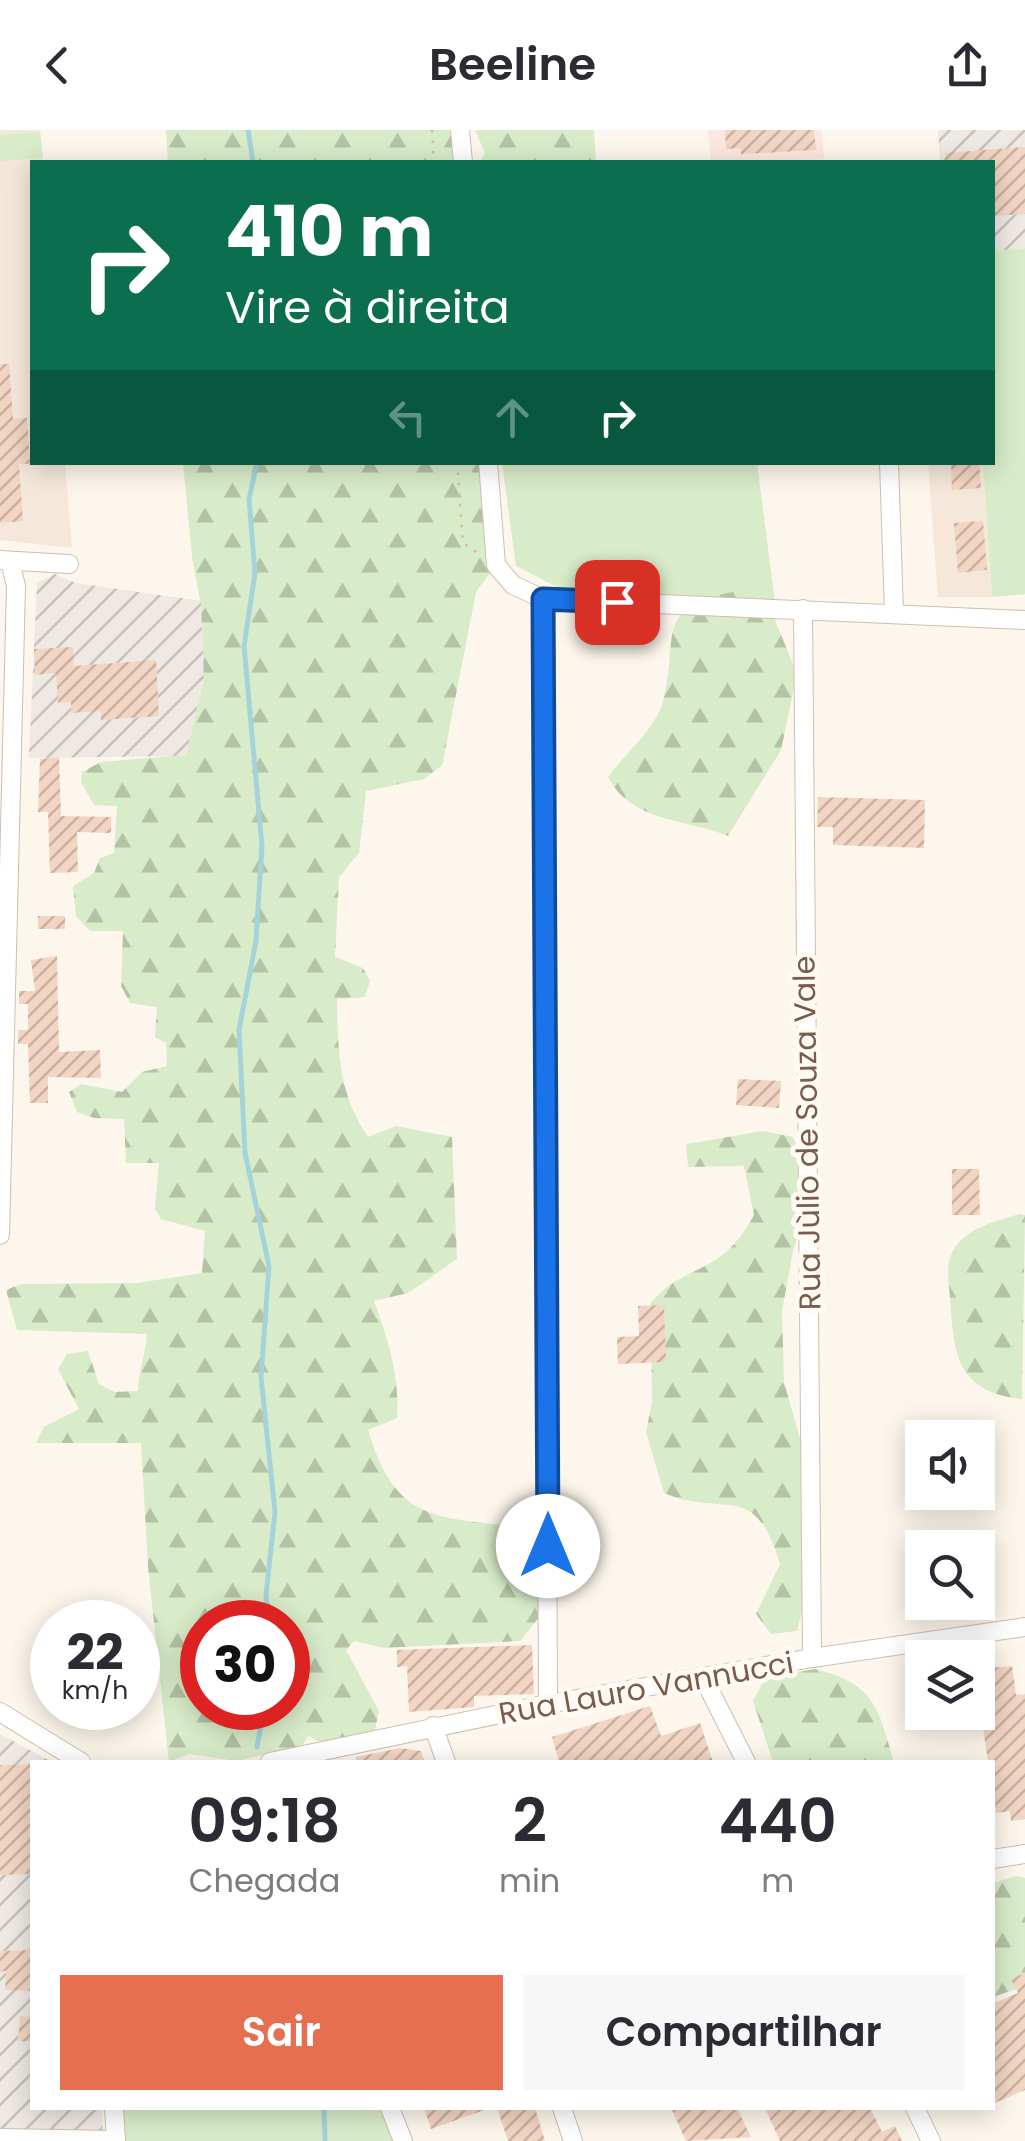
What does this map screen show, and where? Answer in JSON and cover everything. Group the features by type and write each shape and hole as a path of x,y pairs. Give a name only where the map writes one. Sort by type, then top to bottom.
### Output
{"street":[{"path":"460,130 463,160"},
{"path":"488,465 496,565 514,586 543,599 1025,620"},
{"path":"889,465 894,612"},
{"path":"0,1235 16,586 5,560 69,564"},
{"path":"543,599 548,1704"},
{"name":"Rua Jùlio de Souza Vale","path":"803,609 812,1658"},
{"name":"Rua Lauro Vannucci","path":"294,1760 433,1726 703,1676 1025,1628"},
{"path":"703,1676 745,1760"},
{"path":"0,1712 72,1760"},
{"path":"433,1726 445,1760"},
{"path":"995,1859 1025,1854"},
{"path":"0,2138 116,2141 114,2110"},
{"path":"391,2110 403,2141"},
{"path":"563,2110 573,2141"},
{"path":"915,2110 931,2141"}],"path":[{"path":"432,130 434,160"},
{"path":"457,465 463,544 496,565"}],"shaded area":[{"path":"0,130 40,130 43,160 30,160 30,465 65,465 72,548 0,540"},
{"path":"708,130 822,130 824,159 711,160"},
{"path":"938,130 1025,130 1025,248 995,251 995,160 940,160"},
{"path":"928,465 983,465 992,597 938,597"},
{"path":"55,574 76,583 201,601 204,680 186,756 29,758 37,583"},
{"path":"0,1734 48,1760 30,1760 30,2110 102,2110 103,2141 0,2141"}],"green space":[{"path":"166,130 460,130 463,160 168,160"},
{"path":"475,130 594,130 596,160 481,160 485,153"},
{"path":"40,132 43,158 0,161 0,135"},
{"path":"1025,248 1025,594 992,597 983,465 995,465 995,251"},
{"path":"183,465 488,465 496,565 476,592 442,766 424,779 366,791 359,853 339,877 335,957 363,968 370,981 365,997 337,999 338,1036 345,1088 368,1137 396,1126 452,1137 457,1259 408,1293 374,1301 392,1358 397,1418 368,1430 379,1460 405,1498 440,1516 517,1527 531,1548 541,1615 520,1641 384,1648 354,1641 346,1650 379,1711 374,1734 324,1744 308,1736 302,1746 241,1760 189,1754 169,1760 160,1678 160,1600 152,1600 141,1443 36,1443 44,1427 79,1409 58,1369 67,1354 88,1351 99,1384 115,1392 138,1391 147,1334 17,1330 6,1290 21,1284 137,1283 202,1273 205,1231 161,1219 155,1209 159,1163 126,1163 124,1119 94,1118 77,1112 69,1092 81,1084 122,1092 142,1072 167,1066 166,1043 155,1037 157,1007 130,1003 121,986 123,931 90,931 76,916 73,886 94,873 100,858 114,853 117,806 94,805 81,782 82,772 101,762 186,755 204,680 201,605"},
{"path":"502,465 757,465 775,602 563,590 516,566"},
{"path":"739,591 764,593 797,674 781,750 728,836 645,811 618,792 608,777 659,712 668,679 674,627 681,615 711,597"},
{"path":"763,1131 793,1137 813,1188 793,1251 782,1311 784,1382 814,1488 809,1584 797,1631 771,1634 756,1614 780,1564 760,1520 736,1506 664,1493 646,1432 652,1402 651,1302 678,1280 728,1250 754,1215 744,1166 688,1167 686,1144"},
{"path":"1025,1215 1022,1399 983,1388 963,1367 954,1336 948,1274 951,1256 966,1236 982,1226"},
{"path":"815,1669 850,1682 871,1700 878,1712 893,1760 772,1760 753,1701 765,1678"},
{"path":"1017,1876 1025,1878 1025,1986 995,1996 995,1882"},
{"path":"114,2110 392,2110 403,2141 116,2141"}],"building":[{"path":"725,130 814,130 816,150 741,154 741,148 726,149"},
{"path":"1025,147 1025,214 995,216 995,160 946,160 945,153"},
{"path":"0,364 9,364 13,419 27,418 30,464 19,464 23,521 0,523"},
{"path":"951,465 979,465 981,488 952,490"},
{"path":"983,521 987,570 958,573 954,523"},
{"path":"73,647 74,666 156,660 159,716 101,720 101,711 71,713 71,702 58,703 56,673 35,675 34,649"},
{"path":"59,757 61,816 111,817 111,833 77,832 78,872 50,873 48,812 38,812 40,759"},
{"path":"818,797 925,800 924,848 833,845 833,827 817,827"},
{"path":"38,916 65,916 65,929 38,929"},
{"path":"57,956 59,1052 100,1050 101,1078 48,1077 48,1103 30,1103 28,1044 18,1044 18,1030 28,1030 28,1004 19,1004 19,991 35,991 31,960"},
{"path":"738,1079 781,1081 779,1108 736,1105"},
{"path":"952,1169 979,1169 980,1215 952,1215"},
{"path":"664,1305 666,1362 618,1364 617,1337 639,1336 638,1306"},
{"path":"532,1645 534,1694 474,1696 474,1707 409,1712 407,1666 397,1667 397,1650"},
{"path":"1012,1666 1016,1695 1025,1694 1025,1819 1011,1821 1010,1811 996,1813 995,1760 988,1760 983,1730 995,1730 995,1668"},
{"path":"650,1706 661,1736 700,1723 712,1760 558,1760 552,1737"},
{"path":"400,1748 421,1751 424,1760 356,1760"},
{"path":"30,1764 30,1874 0,1875 0,1765"},
{"path":"30,1950 30,1991 5,1990 6,1971 0,1972 0,1951"},
{"path":"1025,1973 1025,2090 995,2103 995,2003 1018,1993 1011,1979"},
{"path":"20,2016 30,2017 30,2042 18,2041"},
{"path":"425,2110 484,2110 431,2129"},
{"path":"498,2110 536,2110 545,2141 508,2141"},
{"path":"672,2110 738,2110 751,2137 686,2141"},
{"path":"766,2110 871,2110 882,2132 895,2126 902,2141 780,2141"}],"waterway":[{"path":"248,130 253,160"},
{"path":"256,465 249,499 255,573 244,646 262,846 256,941 239,1030 245,1153 269,1266 261,1377 275,1512 267,1600"},
{"path":"257,1747 260,1730"},
{"path":"324,2110 325,2141"}],"route":[{"path":"548,1546 543,599 617,602"}]}
